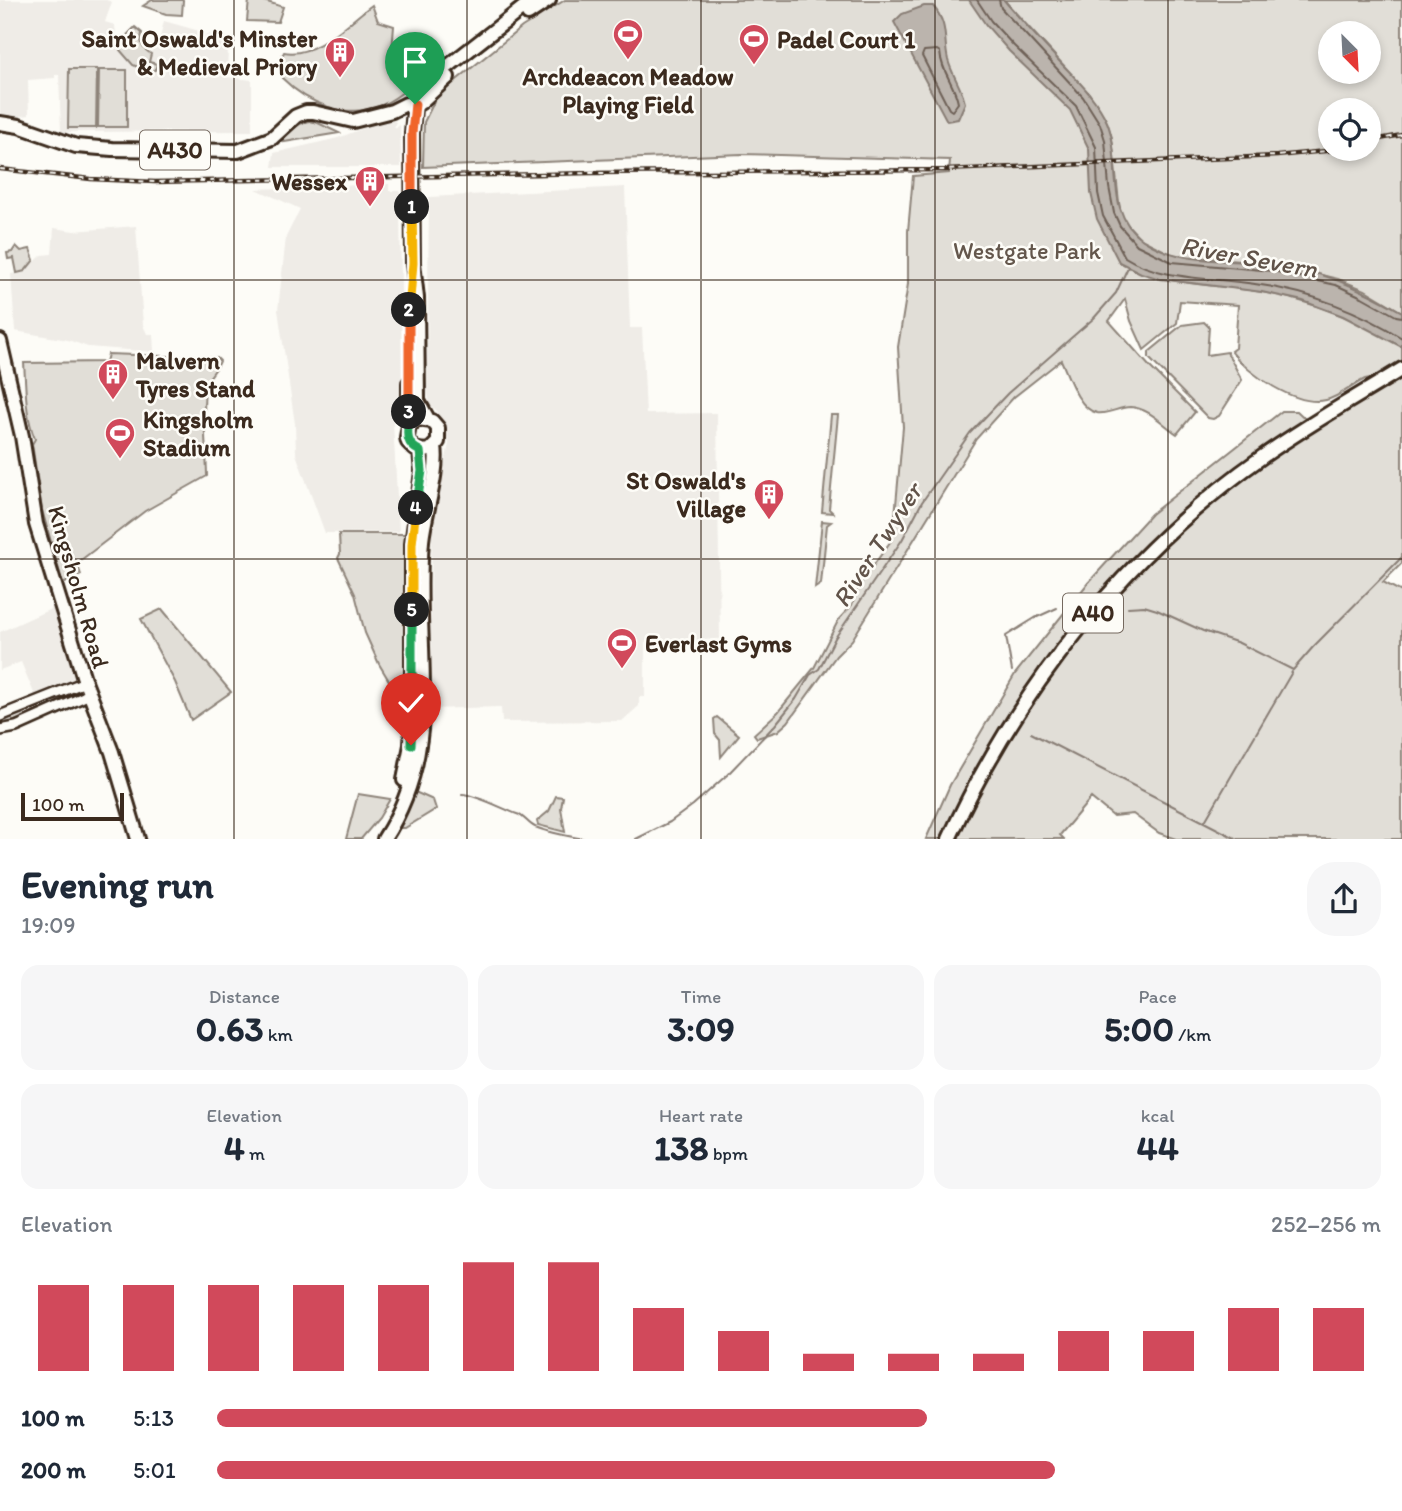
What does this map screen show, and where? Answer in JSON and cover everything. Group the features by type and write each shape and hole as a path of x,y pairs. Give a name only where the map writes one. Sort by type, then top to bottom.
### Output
{"main road":[{"path":"413,263 409,297 407,437 408,442 420,451 430,450 439,438 438,428 428,419 418,401 417,298 413,263 412,133 415,96 428,82 533,0"},
{"path":"415,104 549,0"},
{"name":"A430","path":"0,123 13,124 76,146 237,151 272,138 296,116 306,112 353,121 392,111 403,105 415,104"},
{"name":"Kingsholm Road","path":"0,341 22,436 36,524 138,839"},
{"name":"A40","path":"949,839 985,767 1016,716 1050,666 1117,585 1182,521 1234,479 1294,436 1402,369"},
{"path":"409,426 418,419 428,419"},
{"path":"384,839 410,790 421,743 421,570 425,516 437,455 435,446"},
{"path":"373,839 402,788 411,745 412,544 422,471 420,451"}],"street":[{"path":"0,716 88,689"},
{"path":"0,730 16,726 88,689"}],"shaded area":[{"path":"0,0 112,2 105,22 115,25 117,46 133,65 149,62 154,40 159,41 164,21 203,32 205,36 211,34 231,39 228,47 227,77 252,80 252,131 61,132 59,75 55,75 55,78 28,80 29,115 0,119"},
{"path":"390,118 396,122 396,128 400,125 401,167 272,167 274,153 338,138"},
{"path":"389,184 389,191 400,191 402,411 393,422 399,532 325,533 296,454 295,424 278,310 286,237 300,209 256,189"},
{"path":"625,187 630,328 642,328 646,414 717,413 720,639 645,643 645,697 639,697 639,706 622,721 502,722 501,707 429,709 432,522 449,444 444,425 437,411 430,405 427,391 429,197"},
{"path":"136,226 143,325 147,334 153,334 154,352 88,347 68,340 15,331 11,274 25,271 42,255 52,254 54,228 74,231"},
{"path":"55,607 77,676 72,684 36,698 21,662 0,670 0,632"}],"green space":[{"path":"152,0 183,0 182,15 166,14 143,6"},
{"path":"249,0 261,0 283,7 278,22 247,21"},
{"name":"Westgate Park","path":"565,0 986,0 1085,111 1128,267 1161,278 1298,300 1352,320 1402,347 1402,563 1383,582 1402,592 1402,839 1177,839 1159,833 1133,814 1113,816 1091,798 1060,835 1064,839 926,839 950,785 1015,674 1088,583 1151,514 1282,411 1297,411 1311,424 1332,405 1373,381 1370,378 1365,379 1341,394 1314,401 1301,399 1274,387 1249,369 1231,351 1235,348 1238,305 1180,301 1177,323 1144,350 1125,299 1109,321 1195,412 1177,434 1149,413 1137,408 1126,407 1101,413 1090,410 1079,398 1061,360 1014,397 976,439 852,640 836,656 788,722 778,731 757,738 754,734 778,712 814,668 839,619 852,605 858,587 893,538 903,427 898,347 908,284 908,231 913,176 949,173 950,160 742,154 423,167 424,122 437,96 522,27"},
{"path":"1004,0 1402,0 1402,312 1365,290 1338,279 1273,264 1173,255 1141,239 1125,222 1120,211 1112,138 1107,122 1089,93"},
{"path":"372,5 378,21 394,26 390,78 419,80 387,103 355,111 328,107 316,102 282,78 281,58 284,52 308,50 319,45"},
{"path":"135,27 142,33 144,48 151,54 149,62 157,64 155,70 149,72 133,65 120,50 127,35"},
{"path":"69,69 97,69 96,128 68,128"},
{"path":"99,70 127,70 127,127 98,127"},
{"path":"308,121 339,133 284,142 283,138 291,130"},
{"path":"16,246 21,251 30,249 34,260 25,271 17,273 14,258 8,259 7,253 12,252"},
{"path":"1204,322 1209,327 1207,355 1227,352 1242,380 1219,416 1213,419 1208,418 1149,358 1149,352 1182,325"},
{"name":"Kingsholm Stadium","path":"108,354 217,358 220,361 207,382 205,392 207,476 145,511 77,563 81,575 63,584 42,510 24,363 106,362"},
{"path":"831,415 838,415 829,509 833,513 822,512"},
{"path":"822,521 831,522 827,525 821,584 815,588"},
{"path":"339,534 405,534 407,711 379,664 365,633 355,594 338,558"},
{"path":"162,609 231,692 191,720 175,682 141,619"},
{"path":"85,682 90,694 0,730 0,716"},
{"path":"717,717 739,735 721,757 720,740 715,734 714,719"},
{"path":"415,792 433,800 436,809 405,828 399,828"},
{"path":"358,794 390,799 379,818 361,839 346,839"},
{"path":"556,796 563,797 561,808 565,832 538,825 537,821 549,811"}],"water":[{"path":"969,0 1004,0 1093,98 1112,137 1118,201 1123,216 1131,229 1143,240 1173,254 1206,260 1273,264 1340,281 1402,312 1402,347 1343,316 1303,301 1262,292 1160,279 1119,262 1097,219 1091,193 1089,149 1070,110 1009,51"},
{"path":"924,6 933,6 943,26 948,60 965,103 958,119 947,121 894,22 902,14"}],"waterway":[{"name":"River Twyver","path":"636,839 670,822 693,805 727,775 775,725 796,699 810,675 819,669 835,638 902,540 922,502 970,433 1008,393 1094,318 1116,293 1128,267"},
{"path":"1128,607 1144,606 1157,610 1203,631 1239,643 1293,670 1402,557"},
{"path":"1012,671 1006,636 1057,608"},
{"path":"1205,821 1292,672"},
{"path":"1031,733 1237,839"},
{"name":"River Twyver","path":"462,794 482,799 519,815 541,829 584,839"}],"railway":[{"path":"1381,139 1402,135"},
{"path":"0,169 91,179 155,182 591,173 945,170 1277,156 1318,152"}],"place":[{"name":"Archdeacon Meadow Playing Field","path":"628,61"},
{"name":"Padel Court 1","path":"754,66"},
{"name":"Saint Oswald's Minster & Medieval Priory","path":"340,79"},
{"name":"Wessex","path":"370,208"},
{"name":"Malvern Tyres Stand","path":"113,401"},
{"name":"Kingsholm Stadium","path":"120,460"},
{"name":"St Oswald's Village","path":"769,521"},
{"name":"Everlast Gyms","path":"622,670"}],"route":[{"path":"411,745 412,544 422,471 420,451 410,445 407,437 409,297 413,263 412,133 415,104"}],"water label":[{"name":"River Severn","path":"1249,257"}]}
